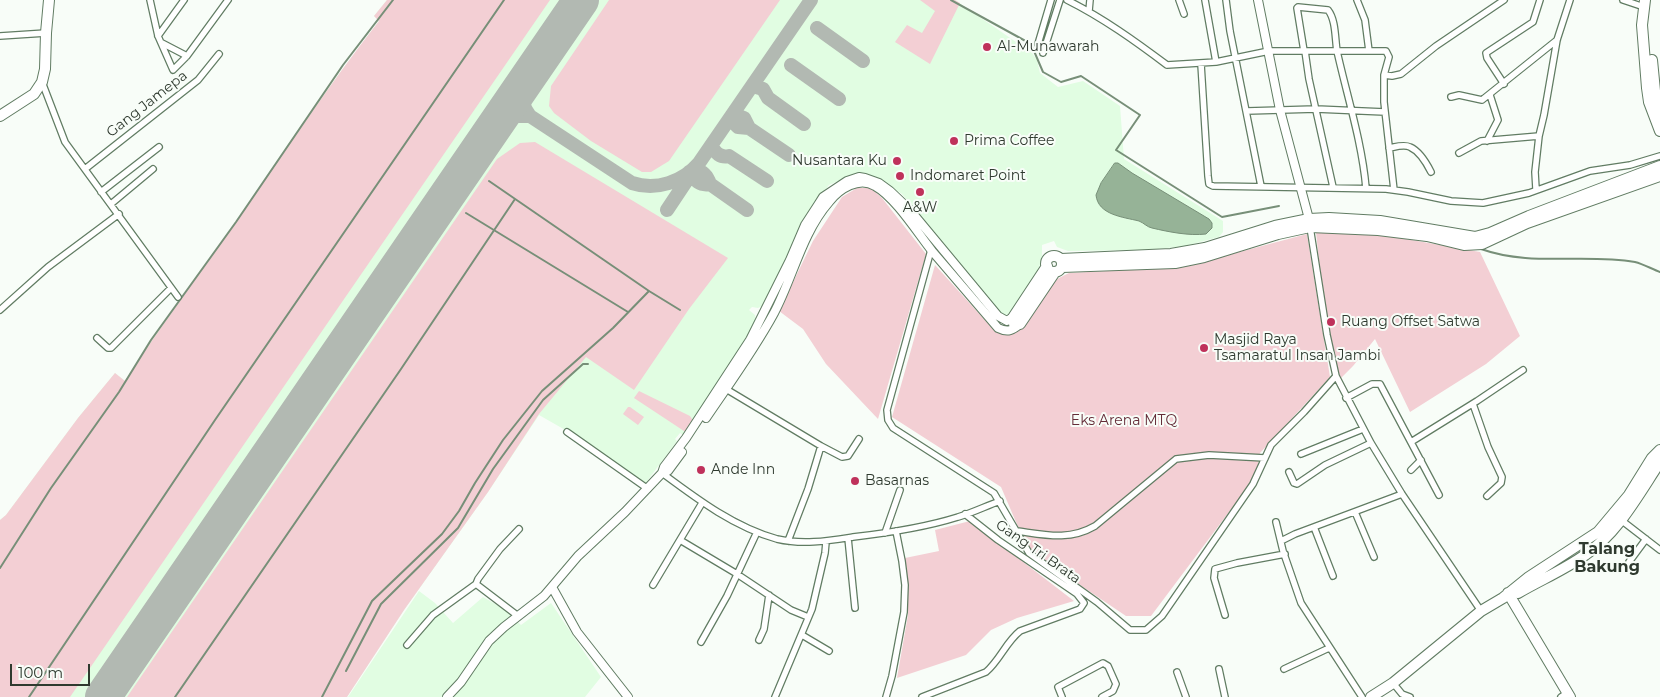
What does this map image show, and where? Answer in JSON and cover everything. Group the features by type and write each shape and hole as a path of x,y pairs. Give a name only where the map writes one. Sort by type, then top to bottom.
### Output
{"highway":[{"path":"0,116 34,94 42,82 46,69 46,33 49,0"},
{"path":"1652,0 1648,16 1648,26 1653,102 1660,113"},
{"path":"1644,3 1642,25 1653,102 1660,131"},
{"path":"1017,320 1056,266 1175,263 1204,257 1310,223 1379,225 1475,237 1490,233 1529,216 1660,166"},
{"path":"1379,225 1464,245 1482,244 1527,224 1660,176"},
{"path":"1507,596 1598,532 1629,495 1652,458 1660,450"},
{"path":"1370,697 1393,683 1481,611 1585,555 1605,538 1621,520 1660,462"},
{"path":"1507,596 1566,696"}],"street":[{"path":"150,0 158,36 173,70 187,56 228,0"},
{"path":"158,36 184,0"},
{"path":"1038,44 1051,0"},
{"path":"1043,53 1060,0"},
{"path":"1067,0 1089,11 1128,36 1167,65 1216,62 1269,51 1337,50 1388,52 1384,75 1385,112 1394,190"},
{"path":"1089,11 1090,0"},
{"path":"1179,0 1184,14"},
{"path":"1205,0 1216,62"},
{"path":"1226,0 1235,58 1261,186"},
{"path":"1258,0 1280,110 1310,223 1327,335 1336,376 1363,429 1402,494 1481,611"},
{"path":"1357,0 1364,20 1369,51"},
{"path":"1384,75 1401,74 1436,46 1504,0"},
{"path":"1504,84 1487,58 1486,53 1532,22 1540,0"},
{"path":"1536,190 1535,172 1539,136 1557,40 1570,0"},
{"path":"1623,0 1644,3"},
{"path":"1333,187 1296,10 1298,7 1326,9 1330,12 1364,168 1366,188"},
{"path":"0,36 46,33"},
{"path":"1451,97 1461,95 1480,101 1504,84 1525,64 1557,40"},
{"path":"162,43 187,56"},
{"name":"Gang Jamepa","path":"85,169 198,80 219,54"},
{"path":"1201,64 1209,184 1211,186 1366,188 1394,190 1451,201 1479,204 1529,193 1590,171 1630,165 1660,156"},
{"path":"42,82 65,142 178,297"},
{"path":"1487,141 1498,120 1490,95"},
{"path":"1247,110 1316,109 1385,112"},
{"path":"1459,154 1477,142 1539,136"},
{"path":"101,192 159,146"},
{"path":"1389,148 1402,146 1411,148 1425,161 1431,172"},
{"path":"111,204 153,169"},
{"path":"447,697 461,682 489,641 544,596 592,542 648,489 662,473 664,467 774,312 812,228 829,200 850,184 869,183 882,191 907,212 998,316 1005,321 1017,320"},
{"path":"907,212 931,250 998,328 1008,331 1017,320"},
{"path":"0,310 48,267 119,214"},
{"path":"931,250 886,415 893,428 994,493 1026,549 1034,558 1097,602 1128,630 1144,631 1162,616 1254,484 1270,445 1304,412 1336,376"},
{"path":"96,338 108,348 111,348 171,288"},
{"path":"662,473 668,471 726,389 753,342"},
{"path":"1411,442 1473,404 1523,370"},
{"path":"1346,398 1372,384 1380,384 1439,495"},
{"path":"726,389 842,457 845,457 859,438"},
{"path":"1473,404 1488,447 1502,477 1501,483 1487,496"},
{"path":"1301,454 1363,429"},
{"path":"567,432 648,489"},
{"path":"1289,472 1294,483 1297,484 1325,465 1371,443"},
{"path":"788,541 808,489 821,446"},
{"path":"1017,531 1070,536 1083,533 1095,526 1176,459 1209,455 1265,458"},
{"path":"1411,470 1421,460"},
{"path":"662,473 702,503 757,532 788,541 810,543 926,526 1000,501"},
{"path":"885,533 900,490"},
{"path":"1281,541 1402,494"},
{"path":"653,585 702,503"},
{"path":"1355,512 1374,557"},
{"name":"Gang Tri Brata","path":"922,697 986,672 994,665 1013,637 1020,631 1080,609 1084,603 1077,594 998,540 966,514"},
{"path":"1621,520 1660,550"},
{"path":"1276,522 1301,603 1362,697"},
{"path":"1314,528 1334,576"},
{"path":"407,645 433,614 476,584 500,549 519,529"},
{"path":"887,696 904,612 905,585 896,531"},
{"path":"701,642 727,596 757,532"},
{"path":"848,538 855,608"},
{"path":"1629,562 1646,539"},
{"path":"680,540 737,574 791,610 808,617"},
{"path":"775,697 812,609 826,542"},
{"path":"1225,615 1214,578 1215,569 1285,554"},
{"path":"476,584 518,616"},
{"path":"552,587 577,632 628,697"},
{"path":"759,640 764,629 769,595"},
{"path":"802,635 829,652"},
{"path":"1284,669 1329,648"},
{"path":"1062,697 1058,687 1103,663 1108,666 1115,680 1116,687 1113,691 1102,697"},
{"path":"1219,669 1224,697"},
{"path":"1177,672 1186,697"},
{"path":"1393,683 1402,694 1410,697"},
{"path":"1113,691 1117,697"}],"shaded area":[{"path":"387,0 955,0 1032,53 1037,60 1040,73 1058,87 1083,81 1120,106 1124,159 1223,221 1223,232 1219,237 1185,246 1149,250 1068,251 1057,247 1054,241 1042,245 1042,259 1037,273 1010,313 1006,315 1000,314 902,194 891,187 853,175 829,185 812,207 796,236 766,304 758,308 752,307 749,310 755,315 756,323 683,435 680,433 675,439 677,441 645,484 581,439 539,415 488,492 404,610 347,697 0,697 0,520 6,515 78,418 115,373 125,381 151,340 236,222 309,114 379,21 374,16"},
{"path":"1115,163 1118,163 1209,219 1212,223 1212,228 1206,234 1172,232 1150,227 1139,221 1106,211 1101,207 1096,195 1101,183"},
{"path":"419,591 435,603 453,623 483,597 506,610 521,625 551,603 601,677 585,697 348,697"}],"green space":[{"path":"387,0 550,0 70,697 0,697 0,520 6,515 78,418 115,373 125,381 324,95 379,21 374,16"},
{"path":"609,0 780,0 669,161 651,172 642,172 591,141 554,113 549,106 551,86"},
{"path":"920,0 955,0 960,3 930,64 895,42 907,25 922,33 935,11"},
{"path":"535,142 728,258 689,309 634,390 586,357 539,414 488,492 404,610 347,697 127,697 497,159 520,143"},
{"path":"857,188 871,188 882,198 926,254 878,419 826,364 803,329 779,311 813,241 842,197"},
{"path":"1316,232 1383,235 1480,252 1520,336 1486,364 1410,412 1375,339 1341,378 1326,325"},
{"name":"Eks Arena MTQ","path":"1307,234 1330,377 1260,453 1256,476 1151,616 1126,616 1028,550 1001,487 892,417 935,265 993,329 1001,334 1008,333 1057,279 1069,273 1183,267"},
{"path":"639,391 690,416 694,422 687,433 634,398"},
{"path":"628,407 644,417 638,425 623,414"},
{"path":"970,521 1074,601 1017,618 991,630 966,655 897,678 908,615 905,558 939,551 935,530"}],"waterway":[{"path":"0,568 51,488 119,392 151,340 236,222 343,65 393,0"},
{"path":"29,697 215,420 504,0"},
{"path":"951,0 1031,44 1043,72 1061,82 1081,76 1140,115 1116,150 1222,217 1279,206"},
{"path":"489,181 649,291 680,310"},
{"path":"175,697 401,369 515,199"},
{"path":"466,213 628,312"},
{"path":"1481,249 1500,254 1538,259 1596,259 1635,262 1660,272"},
{"path":"322,697 372,601 442,534 459,511 503,440 542,391 613,328 649,291"},
{"path":"346,671 381,604 458,528 493,469 543,400 583,364 588,364"}],"taxiway":[{"path":"499,120 514,116 530,116 632,183 650,186 677,180 693,170 699,163 811,0"},
{"path":"817,28 863,61"},
{"path":"791,65 839,99"},
{"path":"523,84 523,101 525,109 530,116"},
{"path":"753,86 763,89 768,98 804,124"},
{"path":"730,119 738,127 749,128 744,118 733,114"},
{"path":"749,128 789,155"},
{"path":"711,146 718,154 729,156 767,181"},
{"path":"667,210 691,174 694,168 704,174 710,184 700,183 695,180 693,178 691,175 689,172"},
{"path":"710,184 747,210"}],"runway":[{"path":"103,697 581,0"}],"place":[{"name":"Al-Munawarah","path":"987,47"},
{"name":"Prima Coffee","path":"954,141"},
{"name":"Nusantara Ku","path":"897,161"},
{"name":"Indomaret Point","path":"900,176"},
{"name":"A&W","path":"920,192"},
{"name":"Ruang Offset Satwa","path":"1331,322"},
{"name":"Masjid Raya Tsamaratul Insan Jambi","path":"1204,348"},
{"name":"Ande Inn","path":"701,470"},
{"name":"Basarnas","path":"855,481"}],"district":[{"name":"Talang Bakung","path":"1607,558"}]}
